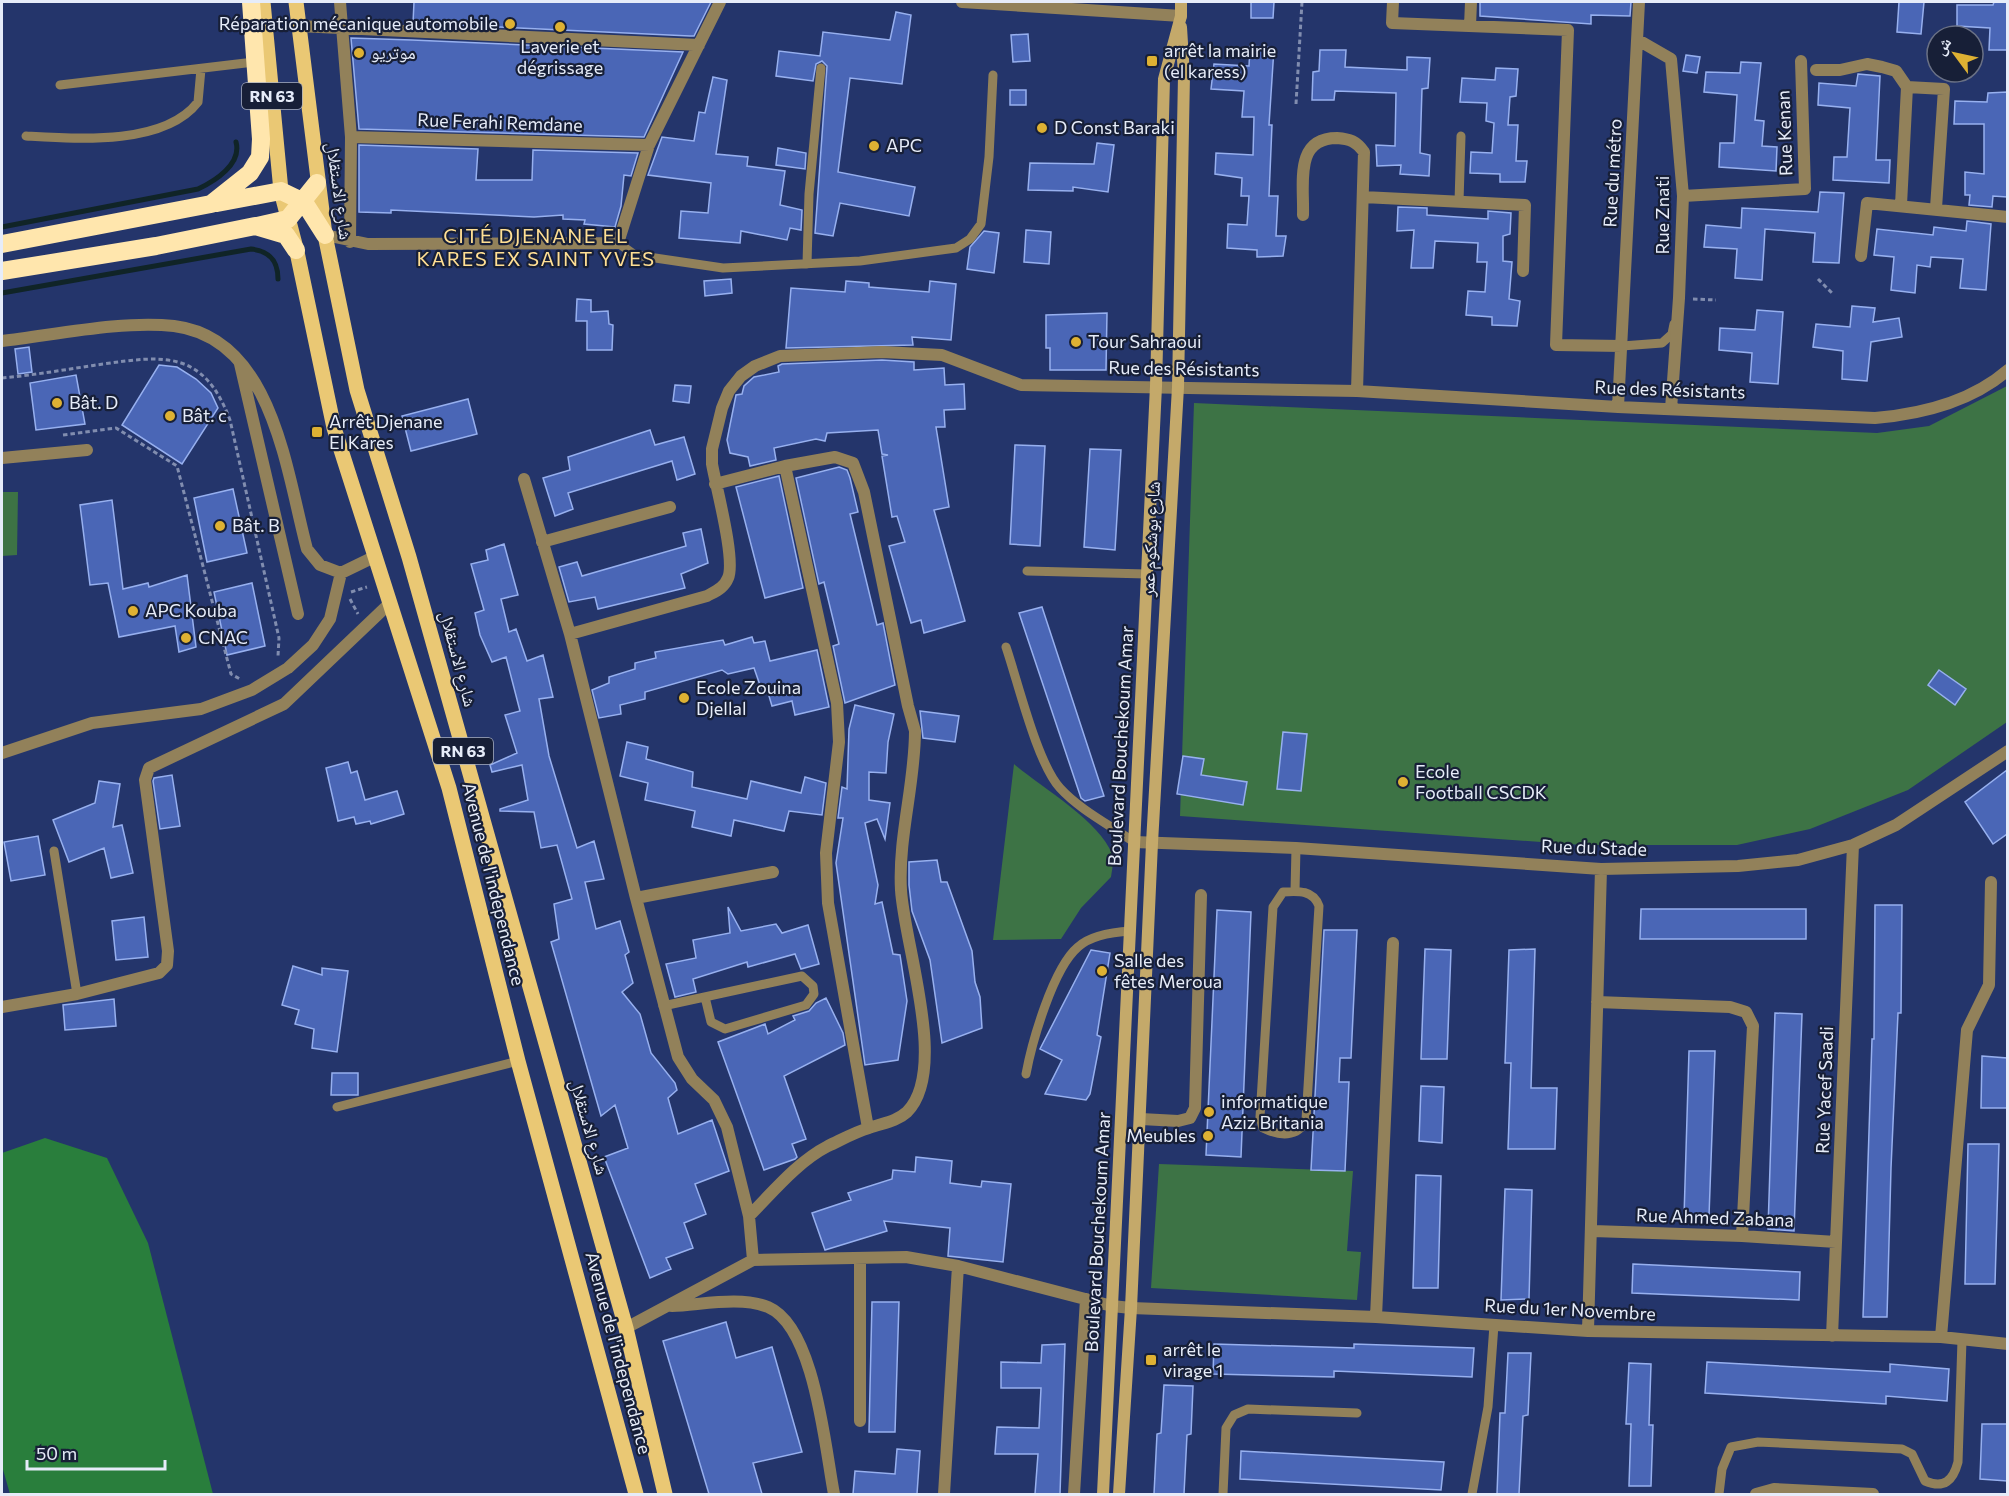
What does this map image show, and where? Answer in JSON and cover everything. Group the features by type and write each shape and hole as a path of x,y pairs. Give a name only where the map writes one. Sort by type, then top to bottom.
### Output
{"highway":[{"path":"211,204 237,185 260,157 261,139 251,2"},
{"path":"2,271 156,246 288,219 317,183"},
{"path":"2,244 281,191 304,202 325,235"},
{"path":"255,226 286,235 296,250"}],"main road":[{"name":"RN 63","path":"263,2 281,191 296,250"},
{"name":"شارع الاستقلال","path":"296,2 325,235 357,390 409,557 626,1328 665,1494"},
{"name":"Avenue de l'independance","path":"296,250 334,428 449,788 518,1061 636,1494"}],"street":[{"path":"340,2 344,27 351,137 350,242"},
{"path":"325,235 350,242 618,243 648,145 720,2"},
{"path":"962,2 1181,16"},
{"name":"Boulevard Bouchekoum Amar","path":"1103,1494 1156,386 1164,79 1181,16 1181,2"},
{"path":"1393,2 1392,23 1568,30 1556,345 1622,346"},
{"path":"1470,26 1471,2"},
{"name":"Rue du métro","path":"1618,406 1639,2"},
{"name":"شارع بوشكوم عمر","path":"1119,1494 1131,1308 1152,843 1178,387 1184,76 1181,16"},
{"path":"298,26 699,45"},
{"name":"Rue Znati","path":"1638,40 1671,59 1683,196 1671,409"},
{"name":"Rue Kenan","path":"1683,196 1805,189 1801,61"},
{"path":"1816,70 1840,70 1867,64 1896,71 1907,87 1901,205"},
{"path":"1907,87 1944,89 1936,208"},
{"name":"Rue Ferahi Remdane","path":"351,137 648,145"},
{"path":"1303,215 1306,154 1313,143 1321,138 1346,139 1356,142 1364,152 1358,391"},
{"path":"1363,197 1525,205 1523,270"},
{"path":"1862,256 1867,203 1936,208 2007,217"},
{"path":"2,341 142,325 173,326 195,330 216,340 239,357 259,387 271,414 307,549 320,565 341,573 376,556"},
{"name":"Rue des Résistants","path":"570,634 707,596 720,589 728,578 731,561 715,484 712,449 722,408 729,391 741,376 755,366 780,356 882,352 942,355 1022,385 1358,391 1875,418 1913,415 1962,398 2007,370"},
{"path":"239,357 298,614"},
{"path":"2,458 87,450"},
{"path":"715,484 785,466 835,458 854,463 858,472 915,731 915,757 904,836 901,889 914,961 926,1059 917,1097 906,1113 888,1123 868,1128 825,1147 796,1169 749,1216"},
{"path":"785,466 837,704 839,742 826,853 828,903 868,1128"},
{"path":"524,479 570,634 663,1006 678,1057 692,1079 714,1100 727,1127 749,1216 753,1260 626,1328"},
{"path":"542,542 669,507"},
{"path":"2,753 92,723 201,709 252,690 288,668 313,645 330,619 341,573"},
{"path":"2,1006 77,994 159,974 166,965 168,951 145,780 149,768 284,704 390,603"},
{"name":"Rue du Stade","path":"1134,842 1296,848 1601,869 1737,866 1798,860 1853,845 1896,825 2007,751"},
{"name":"Rue Yacef Saadi","path":"1832,1336 1853,845"},
{"path":"1588,1331 1593,1231 1601,869"},
{"path":"636,898 773,872"},
{"path":"1941,1337 1967,1030 1989,985 1991,882"},
{"path":"1141,1119 1178,1121 1190,1118 1195,1108 1201,895"},
{"path":"1376,1317 1393,943"},
{"path":"1597,1002 1730,1007 1746,1012 1754,1026 1742,1236"},
{"name":"Rue Ahmed Zabana","path":"1593,1231 1836,1242"},
{"name":"Rue du 1er Novembre","path":"753,1260 906,1257 958,1266 1112,1306 1131,1308 1376,1317 1588,1331 1941,1337 2007,1344"},
{"path":"860,1258 860,1421"},
{"path":"944,1494 958,1266"},
{"path":"1074,1494 1086,1299"},
{"path":"668,1306 742,1302 768,1307 787,1320 809,1365 834,1494"},
{"path":"1756,1494 1774,1489 1873,1494"}],"lane":[{"path":"60,85 254,62"},
{"path":"807,264 809,194 822,68"},
{"path":"26,136 73,139 129,135 183,117 198,102 201,69"},
{"path":"618,243 635,255 723,268 860,261 956,248 970,239 981,224 989,157 993,75"},
{"path":"1459,202 1461,136"},
{"path":"1622,346 1662,344 1671,334 1678,312"},
{"path":"1027,571 1147,574"},
{"path":"1006,647 1046,771 1060,789 1078,804 1134,842"},
{"path":"1295,891 1296,848"},
{"path":"54,852 77,994"},
{"path":"1295,891 1308,892 1316,898 1320,906 1306,1120 1295,1134 1272,1133 1263,1128 1260,1117 1273,907 1284,892 1295,891"},
{"path":"1026,1074 1033,1035 1063,967 1078,947 1089,941 1114,932 1131,931"},
{"path":"663,1006 802,976 812,982 814,994 806,1005 725,1029 711,1022 705,997"},
{"path":"337,1107 518,1061"},
{"path":"1473,1494 1488,1407 1494,1325"},
{"path":"1719,1494 1722,1469 1731,1448 1758,1442 1902,1449 1912,1454 1925,1481 1935,1485 1948,1483 1954,1475 1958,1462 1962,1340"},
{"path":"1223,1494 1226,1428 1234,1414 1248,1408 1357,1413"}],"path":[{"path":"1296,104 1302,2"},
{"path":"1818,279 1833,294"},
{"path":"1679,298 1716,300"},
{"path":"2,378 156,357 185,364 210,382 221,398 230,420 279,638 279,652 276,659"},
{"path":"59,436 116,428 177,466 231,674 247,679"},
{"path":"347,593 361,619"}],"green space":[{"path":"2007,386 2007,722 1908,790 1810,829 1737,845 1582,845 1180,816 1194,403 1877,433 1929,426"},
{"path":"2,492 18,492 17,555 2,556"},
{"path":"1014,764 1083,817 1095,829 1112,854 1111,877 1081,908 1061,939 993,940"},
{"path":"45,1138 107,1158 148,1243 213,1494 10,1494 2,1466 2,1153"},
{"path":"1159,1164 1353,1171 1347,1251 1361,1252 1357,1300 1151,1288"}],"building":[{"path":"414,2 711,2 694,36 690,36 413,23"},
{"path":"1251,2 1274,2 1273,18 1251,18"},
{"path":"1480,2 1631,2 1630,16 1591,15 1591,24 1480,16"},
{"path":"1899,2 1924,2 1921,34 1897,32"},
{"path":"1994,2 2007,2 2007,50 1989,50 1990,28 1985,28 1985,24 1957,24 1957,5 1993,5"},
{"path":"896,12 911,15 902,84 850,78 838,172 915,187 909,216 840,203 833,236 815,233 827,66 822,61 816,64 813,81 776,76 779,51 820,56 823,32 890,40"},
{"path":"1028,34 1030,61 1013,62 1011,35"},
{"path":"351,38 683,52 644,137 359,129"},
{"path":"1250,46 1274,48 1269,125 1272,125 1269,196 1278,196 1276,236 1286,236 1283,256 1257,257 1257,250 1227,248 1228,224 1247,225 1249,196 1241,196 1242,178 1215,174 1216,153 1253,155 1254,117 1242,117 1244,91 1211,89 1214,64 1249,66"},
{"path":"1320,50 1346,50 1345,67 1407,70 1407,57 1430,58 1428,88 1422,89 1420,153 1430,155 1429,176 1400,174 1401,165 1377,166 1376,145 1395,146 1396,93 1335,91 1334,100 1312,100 1313,72 1319,71"},
{"path":"1686,55 1700,57 1697,73 1683,71"},
{"path":"1741,62 1761,63 1755,120 1764,121 1762,146 1777,147 1776,171 1719,167 1720,143 1734,143 1737,95 1704,92 1706,72 1740,73"},
{"path":"1496,68 1518,69 1516,96 1510,97 1508,125 1518,125 1516,161 1527,161 1525,182 1500,182 1500,174 1470,173 1471,152 1492,153 1494,123 1486,121 1487,103 1460,102 1462,78 1495,80"},
{"path":"1858,74 1880,76 1876,160 1890,160 1889,183 1833,180 1834,157 1847,157 1850,108 1818,105 1819,83 1856,86"},
{"path":"713,77 727,80 716,154 748,157 747,166 785,171 780,205 802,210 801,230 790,228 787,240 741,231 740,243 679,238 681,211 708,213 711,183 648,175 662,137 694,141 699,112 705,113"},
{"path":"1010,90 1026,90 1026,105 1010,105"},
{"path":"2007,92 2007,197 1993,196 1992,207 1969,205 1970,195 1965,195 1965,172 1984,174 1984,124 1954,124 1955,101 1987,102 1988,93"},
{"path":"1097,143 1114,145 1108,192 1073,187 1073,191 1028,190 1030,163 1094,164"},
{"path":"359,145 478,149 476,180 532,180 533,150 638,153 631,176 624,175 621,206 615,227 584,224 585,220 563,219 563,215 534,217 391,210 391,213 359,212"},
{"path":"778,148 806,153 805,169 776,165"},
{"path":"1820,192 1844,193 1839,263 1813,262 1815,233 1765,229 1762,280 1735,278 1737,249 1704,247 1706,225 1741,228 1742,208 1818,212"},
{"path":"1398,207 1427,208 1427,215 1488,219 1488,211 1511,213 1510,234 1503,236 1503,261 1512,262 1509,299 1520,301 1517,326 1492,325 1492,317 1466,315 1468,291 1485,292 1487,262 1477,262 1478,243 1435,241 1433,268 1411,268 1414,230 1397,231"},
{"path":"1967,221 1991,224 1986,290 1960,288 1963,259 1931,257 1930,267 1917,265 1915,293 1891,290 1894,257 1874,255 1877,229 1933,235 1934,227 1966,231"},
{"path":"1026,230 1051,232 1049,264 1024,262"},
{"path":"984,231 999,233 994,273 967,269 970,247"},
{"path":"731,279 732,293 705,296 704,281"},
{"path":"846,281 869,283 869,287 929,292 930,281 956,284 951,340 912,337 913,345 786,348 791,288 845,292"},
{"path":"577,299 591,300 591,312 608,311 609,324 613,325 612,350 587,350 587,321 576,321"},
{"path":"1852,306 1875,308 1873,322 1899,318 1902,337 1871,342 1867,381 1842,379 1843,351 1813,347 1816,324 1850,327"},
{"path":"1757,310 1783,312 1778,384 1750,382 1752,353 1719,350 1720,328 1755,330"},
{"name":"Tour Sahraoui","path":"1107,313 1106,370 1050,370 1050,348 1046,348 1046,315"},
{"path":"29,347 32,372 18,374 15,349"},
{"path":"882,360 914,362 914,370 944,368 945,385 964,384 965,409 944,410 945,427 936,427 949,507 934,510 965,621 924,633 921,620 911,623 889,546 905,542 897,516 892,517 882,456 888,455 882,454 878,430 827,433 825,441 816,439 774,448 776,460 750,466 748,457 730,453 727,440 736,395 742,394 744,386 754,377 779,372 778,366 782,364"},
{"name":"Bât. c","path":"159,365 177,367 196,379 211,393 218,408 182,464 122,425"},
{"name":"Bât. D","path":"76,375 85,424 36,430 30,383"},
{"path":"675,385 691,386 689,403 673,401"},
{"path":"468,399 477,434 411,451 402,416"},
{"path":"650,430 655,445 684,437 695,474 677,480 672,461 568,493 573,509 555,516 543,478 570,470 568,457"},
{"path":"1015,445 1045,446 1040,546 1010,544"},
{"path":"1090,449 1121,450 1115,550 1084,547"},
{"path":"839,467 847,470 850,478 858,512 850,514 877,625 883,623 895,685 845,703 833,646 839,644 824,582 819,584 796,478"},
{"path":"779,476 803,588 765,598 736,487"},
{"name":"Bât. B","path":"233,489 247,553 207,562 194,498"},
{"path":"112,500 123,589 148,583 149,587 187,575 196,647 179,652 175,626 119,637 108,583 90,585 80,505"},
{"path":"701,529 708,563 681,574 685,588 598,609 595,597 569,602 559,567 577,562 582,576 686,546 683,533"},
{"path":"504,544 518,595 501,599 509,632 516,629 527,661 543,655 553,697 539,699 549,756 577,848 594,841 604,879 585,882 596,929 620,921 629,952 625,955 633,983 622,992 640,1014 651,1053 675,1083 677,1090 668,1098 678,1134 712,1120 729,1171 695,1184 706,1214 684,1223 693,1248 666,1258 671,1269 650,1278 604,1157 628,1148 615,1105 601,1116 551,942 559,939 554,904 572,899 557,845 541,848 534,812 500,811 500,809 528,800 522,765 492,772 490,765 517,753 505,715 520,711 506,657 492,662 480,635 475,613 484,610 471,564 488,560 486,550"},
{"path":"252,583 265,646 227,655 214,592"},
{"path":"1042,607 1104,796 1085,801 1081,798 1019,613"},
{"path":"752,637 754,643 765,641 770,661 817,650 829,707 795,715 792,701 772,706 766,686 761,688 754,668 728,674 722,670 645,692 645,699 620,705 621,714 599,718 592,690 609,683 609,677 635,669 635,663 656,658 655,652 723,640 725,645"},
{"path":"1939,670 1966,689 1955,705 1928,685"},
{"path":"855,705 894,714 888,742 886,773 869,772 869,800 890,803 885,839 877,819 865,823 878,885 875,904 882,902 893,954 900,955 907,1001 898,1060 865,1065 836,863 843,818 838,818 842,787 847,789 849,729"},
{"path":"920,711 959,716 955,742 923,738"},
{"path":"1283,732 1307,734 1301,791 1277,789"},
{"path":"627,742 648,747 646,759 693,772 692,787 747,799 751,781 801,793 805,777 826,783 822,815 789,811 784,831 734,820 731,836 692,827 695,811 645,800 648,783 620,776"},
{"path":"1183,756 1204,759 1201,775 1247,782 1243,805 1177,794"},
{"path":"348,762 351,773 357,771 365,800 397,791 404,814 371,824 370,821 356,824 354,817 338,821 326,768"},
{"path":"2007,770 2007,834 1993,844 1965,802"},
{"path":"172,775 180,826 160,829 153,781 154,778"},
{"path":"99,781 120,784 113,827 122,825 133,873 111,878 104,848 69,862 53,820 95,803"},
{"path":"38,836 45,875 11,881 4,842"},
{"path":"937,860 941,882 947,882 972,951 975,982 980,997 982,1028 942,1043 930,960 912,911 909,885 909,862"},
{"path":"1875,905 1902,905 1901,1013 1898,1013 1887,1317 1863,1317 1872,1039 1874,1039"},
{"path":"728,907 741,931 776,924 782,933 808,925 819,964 801,969 795,954 748,967 747,962 693,979 696,992 675,997 666,964 696,958 693,940 730,933"},
{"path":"1641,909 1806,909 1806,939 1640,939"},
{"path":"1217,910 1251,912 1241,1157 1206,1155"},
{"path":"144,917 148,957 116,960 112,921"},
{"path":"1324,930 1357,930 1351,1058 1340,1058 1339,1082 1349,1082 1345,1171 1311,1170"},
{"path":"1425,949 1451,950 1447,1059 1421,1059"},
{"path":"1535,949 1531,1088 1557,1088 1555,1149 1508,1149 1511,1063 1505,1063 1509,950"},
{"path":"1091,950 1110,953 1097,1035 1101,1037 1090,1094 1086,1100 1045,1094 1062,1060 1040,1049"},
{"path":"293,966 322,975 322,968 348,971 337,1052 312,1048 314,1029 295,1024 299,1010 282,1005"},
{"path":"826,998 843,1033 845,1045 784,1076 806,1139 792,1144 797,1157 795,1159 764,1170 718,1042 765,1024 768,1034 795,1020 793,1016 809,1011 816,1003"},
{"path":"114,999 116,1026 65,1030 63,1005"},
{"path":"1775,1013 1802,1014 1794,1231 1768,1229"},
{"path":"1689,1051 1715,1051 1709,1216 1684,1217"},
{"path":"1982,1056 2007,1058 2007,1108 1981,1108"},
{"path":"332,1073 358,1073 358,1095 331,1095"},
{"path":"1421,1086 1444,1087 1442,1143 1419,1141"},
{"path":"1968,1144 1999,1144 1995,1284 1965,1284"},
{"path":"916,1157 952,1161 950,1183 981,1187 982,1181 1011,1184 1003,1262 948,1256 950,1228 884,1221 887,1231 825,1250 812,1213 851,1200 848,1193 892,1179 893,1170 915,1172"},
{"path":"1416,1175 1441,1176 1438,1288 1413,1288"},
{"path":"1505,1189 1532,1190 1529,1299 1501,1300"},
{"path":"1633,1264 1800,1272 1799,1300 1632,1293"},
{"path":"872,1302 899,1302 895,1432 869,1432"},
{"path":"726,1322 736,1358 772,1347 802,1452 753,1463 762,1494 709,1494 663,1341"},
{"path":"1065,1344 1060,1494 1035,1494 1038,1454 995,1454 997,1427 1039,1428 1041,1388 1001,1388 1001,1362 1041,1363 1042,1345"},
{"path":"1214,1344 1354,1348 1354,1344 1474,1348 1472,1377 1334,1371 1334,1377 1213,1374"},
{"path":"1508,1353 1531,1353 1528,1415 1523,1416 1519,1494 1497,1494 1500,1413 1505,1413"},
{"path":"1707,1362 1890,1372 1890,1364 1949,1369 1947,1401 1886,1396 1886,1404 1705,1393"},
{"path":"1629,1363 1651,1364 1649,1425 1653,1425 1651,1486 1629,1486 1631,1424 1626,1424"},
{"path":"1164,1385 1193,1386 1191,1434 1187,1435 1184,1494 1154,1494 1157,1434 1161,1433"},
{"path":"1982,1424 2007,1424 2007,1481 1980,1479"},
{"path":"897,1449 920,1451 917,1494 853,1494 855,1471 895,1474"},
{"path":"1241,1451 1444,1462 1441,1490 1240,1479"}],"waterway":[{"path":"2,227 198,189 226,171 235,158 236,142"},
{"path":"2,293 251,249 263,252 271,258 278,272 278,279"}],"place":[{"name":"Réparation mécanique automobile","path":"510,24"},
{"name":"Laverie et dégrissage","path":"560,27"},
{"name":"موتريو","path":"359,53"},
{"name":"arrêt la mairie (el karess)","path":"1152,61"},
{"name":"D Const Baraki","path":"1042,128"},
{"name":"APC","path":"874,146"},
{"name":"Tour Sahraoui","path":"1076,342"},
{"name":"Bât. D","path":"57,403"},
{"name":"Bât. c","path":"170,416"},
{"name":"Arrêt Djenane El Kares","path":"317,432"},
{"name":"Bât. B","path":"220,526"},
{"name":"APC Kouba","path":"133,611"},
{"name":"CNAC","path":"186,638"},
{"name":"Ecole Zouina Djellal","path":"684,698"},
{"name":"Ecole Football CSCDK","path":"1403,782"},
{"name":"Salle des fêtes Meroua","path":"1102,971"},
{"name":"informatique Aziz Britania","path":"1209,1112"},
{"name":"Meubles","path":"1208,1136"},
{"name":"arrêt le virage 1","path":"1151,1360"}],"district":[{"name":"CITÉ DJENANE EL KARES EX SAINT YVES","path":"536,248"}]}
